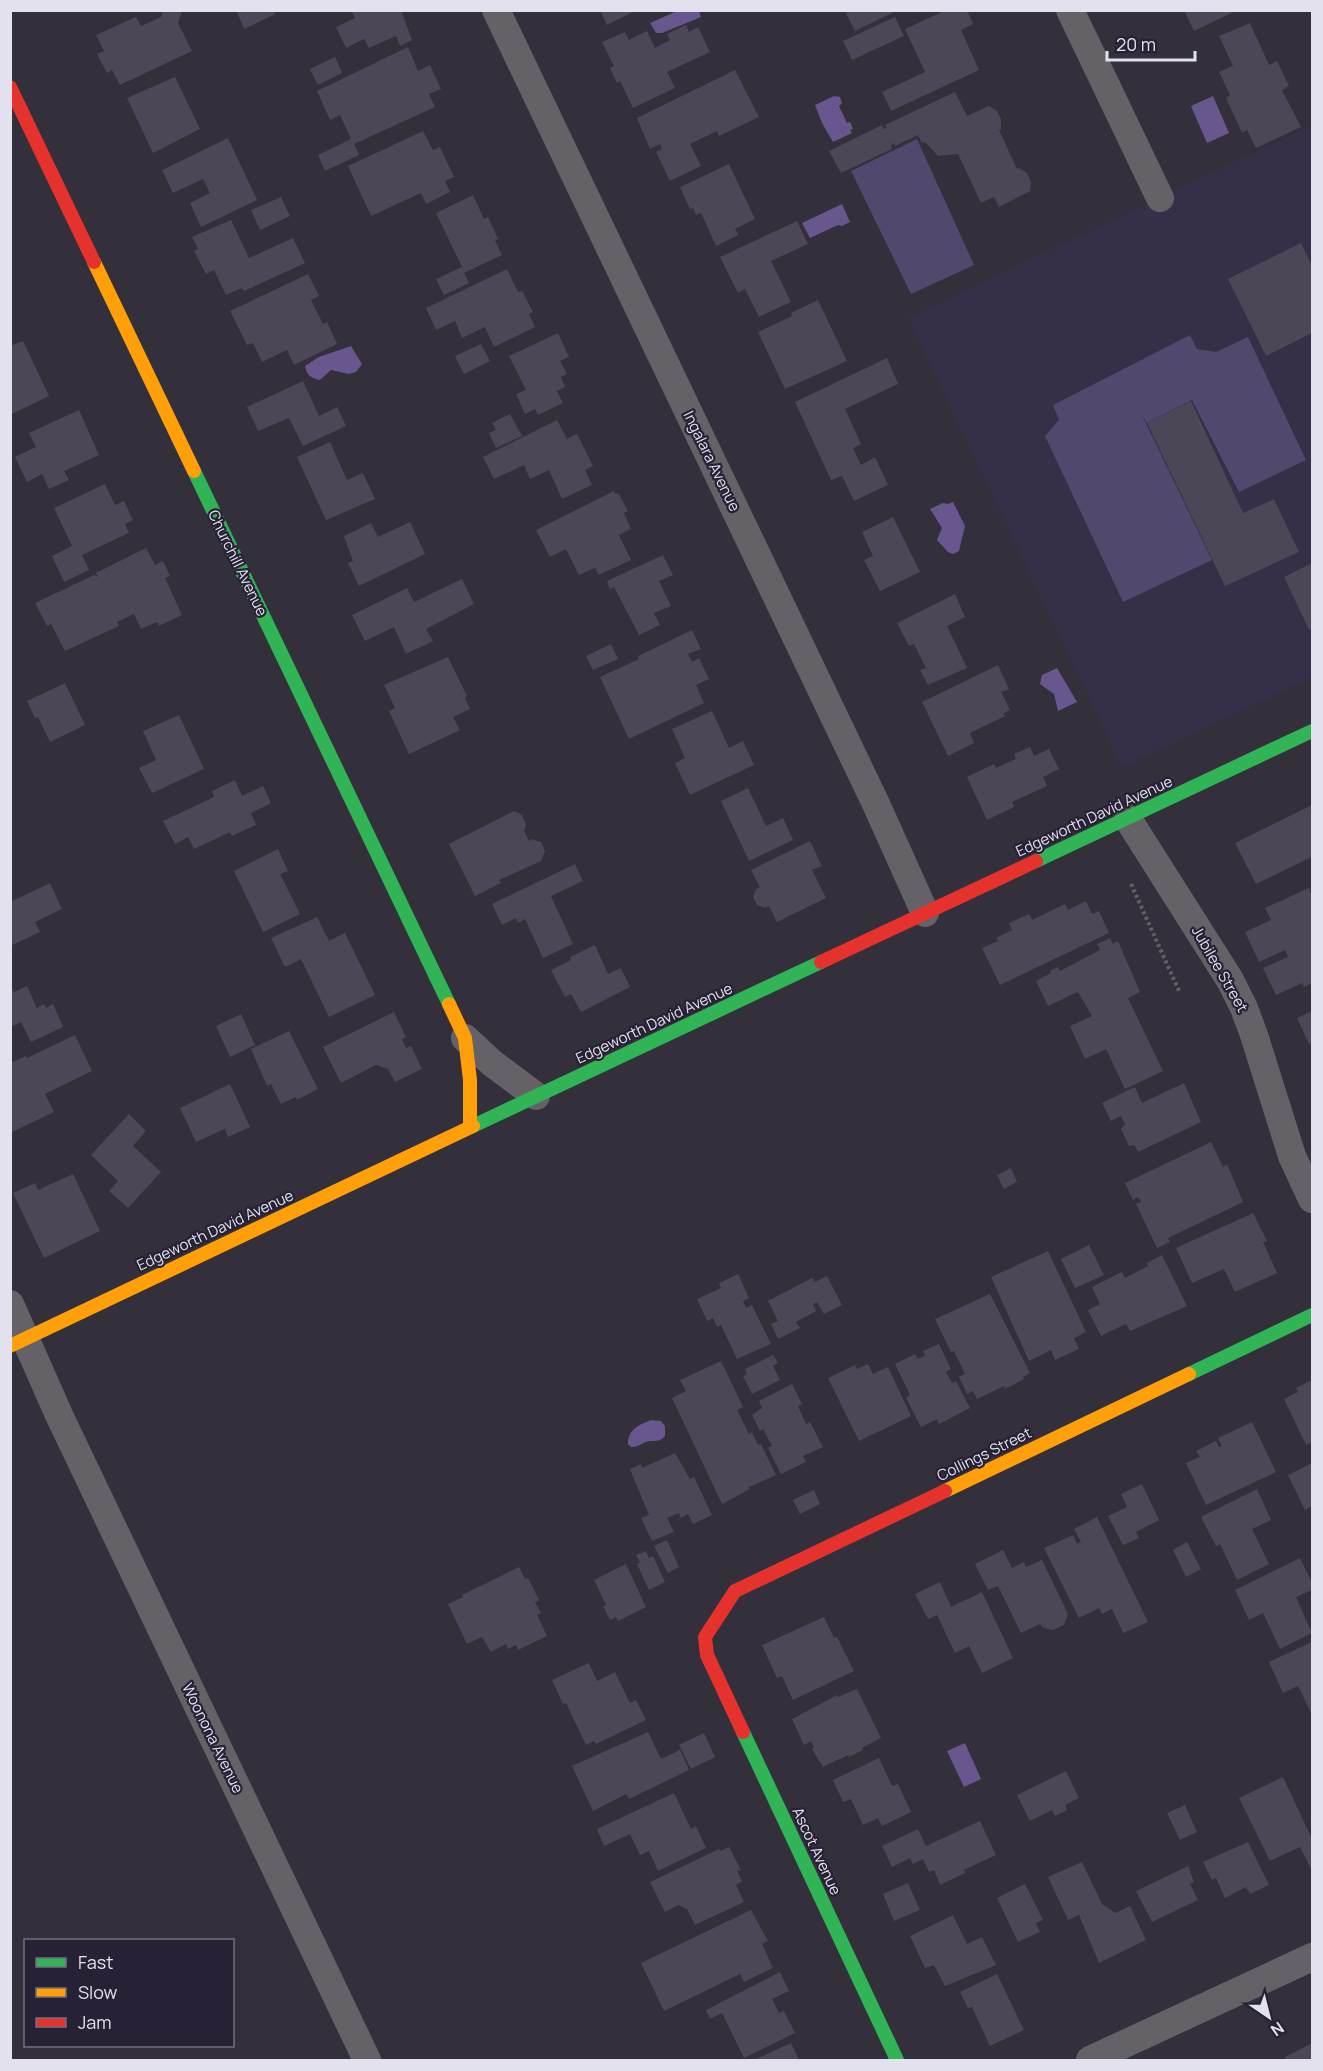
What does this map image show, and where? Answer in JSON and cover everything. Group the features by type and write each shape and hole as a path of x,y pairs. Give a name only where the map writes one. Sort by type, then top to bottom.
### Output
{"street":[{"name":"Ingalara Avenue","path":"496,10 871,793 925,913"},
{"path":"1070,10 1160,198"},
{"name":"Churchill Avenue","path":"10,87 465,1038 470,1080 470,1127"},
{"name":"Edgeworth David Avenue","path":"19,1342 1312,731"},
{"name":"Jubilee Street","path":"1128,819 1230,981 1244,1008 1292,1156 1312,1199"},
{"name":"Churchill Avenue","path":"465,1038 492,1063 536,1096"},
{"path":"10,1304 19,1342"},
{"name":"Collings Street","path":"707,1655 705,1637 735,1591 1312,1315"},
{"name":"Woonona Avenue","path":"19,1342 59,1415 367,2061"},
{"name":"Ascot Avenue","path":"707,1655 897,2061"},
{"path":"1090,2061 1312,1957"}],"path":[{"path":"1131,884 1180,993"}],"shaded area":[{"path":"677,11 699,11 701,17 662,33 656,33 650,23"},
{"path":"834,96 840,97 842,103 839,106 847,123 850,122 853,129 850,130 852,133 833,142 815,105"},
{"path":"1213,96 1229,133 1207,143 1191,106"},
{"path":"1312,125 1312,677 1122,767 908,318"},
{"path":"917,139 974,265 911,294 851,171"},
{"path":"842,204 850,222 810,238 802,223"},
{"path":"1190,335 1197,349 1216,352 1248,337 1306,460 1239,492 1192,400 1147,423 1142,415 1212,560 1123,602 1045,436 1059,420 1053,405"},
{"path":"351,346 362,364 356,372 349,374 331,370 320,380 308,374 305,366 319,357"},
{"path":"953,502 965,526 959,551 953,554 937,540 942,528 930,509 943,503"},
{"path":"1057,668 1077,702 1058,711 1054,694 1040,684 1042,675"},
{"path":"651,1420 661,1421 665,1426 665,1436 658,1441 649,1441 631,1447 628,1439 632,1431"},
{"path":"965,1743 981,1779 964,1787 947,1751"}],"building":[{"path":"163,10 182,11 178,23 192,51 120,85 112,70 107,73 97,54 104,51 96,35 136,17 141,26 161,17"},
{"path":"236,10 274,10 275,14 244,29"},
{"path":"351,10 401,10 412,40 400,46 396,36 369,48 364,39 346,48 336,27 355,18"},
{"path":"600,10 637,10 607,25"},
{"path":"852,10 898,10 855,31 846,13"},
{"path":"946,10 967,10 973,24 961,30 979,70 891,111 882,92 925,72 905,29"},
{"path":"1184,10 1238,10 1194,31"},
{"path":"895,17 904,36 852,60 843,41"},
{"path":"1250,23 1269,65 1277,61 1289,86 1282,90 1301,127 1256,148 1247,130 1242,133 1226,98 1230,95 1219,72 1233,66 1219,36"},
{"path":"686,25 689,32 698,27 710,52 667,72 675,88 633,108 620,81 617,83 610,68 614,66 602,42 625,32 629,40 647,31 655,48 670,40 667,34"},
{"path":"408,47 418,71 430,65 441,89 429,94 435,107 354,144 359,155 325,171 318,155 351,139 340,115 330,120 317,91"},
{"path":"335,57 342,73 318,85 310,69"},
{"path":"735,70 759,117 719,136 717,131 690,144 701,166 670,181 656,152 662,149 660,144 650,149 637,118"},
{"path":"175,77 200,129 153,153 127,98"},
{"path":"955,92 967,116 989,106 997,111 1001,119 999,130 1017,169 1027,173 1031,182 1030,191 999,207 994,197 981,203 958,154 938,156 925,142 922,143 918,135 895,146 894,143 891,145 892,149 841,173 829,151 882,125 884,129 887,128 885,125"},
{"path":"423,131 433,150 440,147 454,177 445,181 450,192 426,204 421,193 371,216 348,166"},
{"path":"228,138 257,200 201,227 190,203 210,193 203,179 173,193 162,170"},
{"path":"729,164 755,219 735,229 738,235 716,246 701,213 696,215 693,208 690,209 680,187"},
{"path":"473,195 484,219 488,217 502,255 464,273 469,283 444,295 436,279 462,267 436,213"},
{"path":"281,197 290,216 260,230 251,210"},
{"path":"231,220 249,258 293,238 305,263 244,291 242,288 226,295 214,270 206,274 194,251 198,249 192,237"},
{"path":"797,221 808,244 771,261 791,302 759,317 745,289 738,293 720,257"},
{"path":"1301,243 1312,266 1312,333 1266,356 1228,279"},
{"path":"507,269 518,292 522,291 533,312 529,314 535,327 494,347 485,327 462,338 455,321 436,330 426,308"},
{"path":"308,274 319,296 311,300 323,324 327,322 337,344 294,365 287,350 262,362 253,343 247,345 230,311"},
{"path":"818,300 847,361 785,389 758,332 792,316 791,313"},
{"path":"558,333 569,357 560,361 567,374 561,377 565,387 557,391 563,403 538,415 535,409 525,414 516,394 526,390 509,356"},
{"path":"23,341 49,396 10,415 10,346"},
{"path":"481,344 490,361 464,374 455,356"},
{"path":"887,358 898,384 845,409 861,444 853,448 861,465 875,457 888,485 854,501 842,476 831,480 795,402"},
{"path":"303,381 319,416 337,407 346,426 303,446 289,418 258,431 247,407"},
{"path":"1191,401 1243,513 1274,499 1299,552 1225,586 1147,423"},
{"path":"79,410 99,455 64,471 69,480 49,489 42,474 27,482 15,457 36,447 29,433"},
{"path":"510,414 522,436 496,448 489,433 496,430 492,423"},
{"path":"557,420 567,439 577,434 593,466 585,470 592,485 562,499 549,470 530,479 524,465 494,479 483,457"},
{"path":"330,442 347,480 363,473 375,499 326,520 297,457"},
{"path":"105,484 115,505 124,501 133,520 125,524 129,533 82,555 89,570 64,582 52,556 72,546 54,508"},
{"path":"614,491 615,494 618,493 628,511 624,513 631,529 619,535 631,560 599,575 595,568 579,575 566,549 550,557 536,530"},
{"path":"893,517 920,572 880,591 864,560 873,556 862,532"},
{"path":"410,522 425,554 359,586 348,563 353,561 344,536 371,523 378,537"},
{"path":"146,548 155,565 163,561 170,576 165,578 182,615 159,626 157,622 141,629 134,614 117,622 119,626 65,651 51,624 47,626 35,603 94,575 98,577 96,573"},
{"path":"663,555 673,575 659,581 671,606 654,613 660,625 639,635 614,587 610,589 607,581"},
{"path":"1312,563 1312,628 1309,630 1284,577"},
{"path":"462,579 474,604 426,629 433,641 406,654 394,627 365,641 352,615 407,588 414,602"},
{"path":"955,594 965,617 947,626 967,668 928,685 920,670 926,668 914,644 909,646 897,623"},
{"path":"692,630 701,649 688,654 692,662 699,658 709,679 696,685 704,703 629,739 600,677"},
{"path":"611,644 618,659 593,670 586,656"},
{"path":"448,657 467,696 465,698 470,709 453,717 460,730 409,754 389,711 395,708 384,685"},
{"path":"998,665 1009,689 1001,692 1010,710 1003,714 1005,716 970,733 974,743 948,756 922,702"},
{"path":"65,683 85,725 50,742 27,701"},
{"path":"712,711 729,748 743,741 754,765 690,795 675,763 685,758 672,729"},
{"path":"179,715 204,769 152,793 139,768 156,760 143,731"},
{"path":"1030,747 1034,756 1049,749 1059,769 1043,777 1047,786 1012,802 1014,807 987,820 967,777 994,764 996,768 1016,759 1014,754"},
{"path":"235,780 242,796 263,786 271,803 251,813 256,825 232,836 230,832 194,849 188,837 175,844 163,821 214,797 212,791"},
{"path":"748,788 766,826 783,818 793,840 749,861 721,801"},
{"path":"1312,805 1312,857 1256,884 1235,843"},
{"path":"514,811 522,815 526,825 524,831 529,841 532,839 541,842 545,851 541,861 499,880 501,883 475,896 449,844"},
{"path":"810,841 822,866 812,870 826,898 777,922 769,906 765,908 757,905 753,897 756,889 760,887 751,870"},
{"path":"278,849 288,871 280,874 300,914 263,932 234,871"},
{"path":"575,864 583,881 551,896 573,944 543,958 525,919 518,923 516,918 502,925 492,904"},
{"path":"50,883 62,909 35,922 40,932 10,946 10,902"},
{"path":"1309,888 1312,896 1312,983 1304,987 1302,983 1276,995 1263,968 1288,957 1285,950 1259,962 1245,932 1271,920 1265,908"},
{"path":"1086,901 1092,914 1099,911 1109,933 1000,985 982,948 998,941 996,938 1012,930 1009,923 1029,914 1032,920 1065,904 1068,910"},
{"path":"317,917 329,941 345,933 375,995 329,1017 301,959 285,967 271,938"},
{"path":"1110,938 1113,944 1118,941 1140,992 1128,998 1163,1071 1125,1089 1106,1049 1085,1059 1070,1026 1092,1016 1078,992 1048,1006 1036,981 1058,967 1060,971 1100,950 1097,944"},
{"path":"595,945 608,974 621,968 630,987 581,1012 571,994 565,997 551,970 571,960 570,957"},
{"path":"10,984 14,992 27,986 37,1008 44,1004 46,1008 53,1004 63,1027 31,1042 21,1022 10,1027"},
{"path":"1312,1011 1312,1042 1309,1044 1297,1018"},
{"path":"394,1012 406,1037 402,1039 406,1048 411,1046 422,1069 395,1082 388,1069 376,1065 341,1083 323,1047"},
{"path":"241,1014 255,1045 230,1057 216,1026"},
{"path":"289,1031 318,1089 297,1100 296,1097 281,1104 271,1084 267,1086 251,1049"},
{"path":"75,1035 92,1071 45,1094 54,1112 10,1133 10,1063 26,1056 27,1058"},
{"path":"1184,1083 1201,1122 1138,1152 1134,1145 1129,1146 1121,1129 1125,1124 1121,1116 1111,1121 1102,1103 1135,1087 1142,1103"},
{"path":"230,1084 250,1127 228,1137 225,1129 196,1142 180,1108"},
{"path":"129,1114 146,1131 133,1146 161,1172 128,1208 109,1191 118,1181 91,1155"},
{"path":"1211,1142 1223,1167 1227,1164 1243,1202 1168,1238 1170,1242 1157,1248 1136,1204 1141,1202 1138,1197 1133,1200 1125,1183"},
{"path":"1011,1168 1017,1182 1004,1189 997,1175"},
{"path":"73,1174 100,1231 44,1258 13,1193 35,1183 38,1190"},
{"path":"1253,1213 1267,1241 1263,1242 1277,1273 1235,1292 1224,1269 1192,1283 1176,1248"},
{"path":"1089,1245 1104,1275 1075,1288 1061,1259"},
{"path":"1048,1251 1086,1332 1074,1338 1079,1349 1055,1360 1051,1350 1029,1361 991,1277"},
{"path":"1162,1255 1187,1306 1130,1331 1126,1324 1101,1336 1088,1310 1100,1304 1092,1287 1122,1272 1125,1278 1148,1266 1147,1263"},
{"path":"738,1274 749,1298 743,1301 746,1308 752,1305 771,1344 737,1359 721,1325 717,1327 713,1318 707,1321 697,1299 721,1288 719,1283"},
{"path":"827,1276 842,1305 824,1314 817,1302 813,1304 816,1311 796,1322 800,1328 778,1339 771,1324 778,1321 768,1301 812,1278 815,1282"},
{"path":"990,1294 1030,1373 1023,1377 1024,1379 1005,1389 1004,1386 977,1399 973,1391 967,1394 959,1377 965,1374 935,1319"},
{"path":"939,1344 951,1369 946,1372 952,1383 956,1381 970,1408 939,1424 937,1419 921,1427 906,1398 910,1395 895,1364 915,1354 918,1359 925,1355 923,1351"},
{"path":"773,1355 778,1363 773,1366 780,1380 752,1394 743,1376 747,1374 745,1369"},
{"path":"721,1361 743,1407 737,1410 749,1434 752,1432 758,1445 761,1444 776,1475 749,1487 750,1489 722,1504 672,1398 686,1391 680,1380"},
{"path":"868,1364 873,1374 888,1367 911,1416 859,1441 828,1378 855,1365 857,1369"},
{"path":"1312,1380 1312,1442 1306,1445 1284,1399 1298,1392 1296,1388"},
{"path":"792,1384 802,1404 798,1406 806,1424 810,1422 823,1447 803,1456 806,1462 781,1474 768,1448 772,1446 763,1429 760,1431 752,1415 762,1408 759,1401"},
{"path":"1252,1422 1276,1472 1206,1505 1186,1463 1200,1457 1196,1451 1216,1441 1219,1447 1222,1446 1218,1438"},
{"path":"675,1453 690,1479 694,1477 712,1515 693,1524 688,1514 681,1518 679,1513 667,1518 674,1532 652,1541 641,1518 649,1515 630,1469 641,1464 642,1468"},
{"path":"1312,1463 1312,1506 1305,1510 1288,1475"},
{"path":"1142,1484 1159,1520 1136,1532 1139,1538 1123,1545 1108,1516 1127,1507 1121,1494"},
{"path":"1257,1489 1271,1520 1252,1529 1269,1564 1237,1580 1220,1544 1216,1546 1201,1517"},
{"path":"814,1490 820,1504 800,1514 793,1500"},
{"path":"1097,1517 1148,1622 1123,1633 1112,1609 1102,1614 1099,1608 1079,1618 1044,1548 1073,1535 1077,1544 1081,1542 1074,1529"},
{"path":"667,1540 679,1567 668,1573 654,1546"},
{"path":"1187,1542 1201,1569 1186,1577 1173,1550"},
{"path":"1003,1550 1012,1568 1024,1562 1026,1567 1042,1560 1068,1614 1064,1625 1053,1630 1042,1627 1040,1624 1021,1633 998,1586 988,1590 975,1564"},
{"path":"646,1551 649,1558 653,1556 665,1582 649,1590 637,1564 640,1562 636,1555"},
{"path":"1300,1558 1312,1583 1312,1590 1296,1597 1312,1633 1280,1649 1263,1613 1249,1620 1235,1590"},
{"path":"626,1564 646,1607 618,1621 616,1617 610,1620 603,1606 606,1605 594,1580"},
{"path":"519,1567 525,1579 528,1578 539,1600 535,1602 541,1613 537,1615 547,1636 518,1650 516,1645 508,1649 506,1644 491,1652 482,1637 467,1644 448,1604"},
{"path":"940,1582 951,1607 982,1592 1013,1658 982,1673 969,1646 955,1653 937,1615 928,1619 915,1594"},
{"path":"824,1617 854,1671 793,1700 782,1676 777,1678 762,1645"},
{"path":"1312,1642 1312,1715 1298,1686 1283,1693 1269,1662"},
{"path":"589,1663 597,1681 615,1672 630,1703 636,1700 646,1720 596,1744 594,1741 586,1745 552,1680"},
{"path":"857,1689 881,1738 849,1757 848,1755 823,1767 812,1749 814,1747 811,1741 804,1745 792,1719 837,1695 838,1697"},
{"path":"648,1732 661,1759 680,1750 689,1770 629,1799 626,1794 593,1811 572,1766"},
{"path":"704,1733 715,1757 691,1769 679,1745"},
{"path":"879,1758 892,1786 898,1784 911,1812 882,1826 878,1818 863,1825 851,1799 843,1802 833,1780"},
{"path":"1066,1771 1079,1798 1065,1805 1067,1810 1055,1816 1052,1810 1030,1821 1017,1795"},
{"path":"1283,1777 1312,1839 1311,1869 1300,1847 1270,1861 1239,1798"},
{"path":"674,1793 691,1829 696,1826 706,1848 658,1871 649,1851 640,1855 630,1834 604,1846 597,1829"},
{"path":"1185,1805 1197,1832 1180,1840 1167,1813"},
{"path":"980,1821 996,1855 964,1870 965,1873 940,1885 934,1870 929,1872 923,1859 913,1864 910,1858 892,1867 882,1846 918,1829 926,1846"},
{"path":"1248,1842 1269,1885 1250,1894 1246,1887 1225,1898 1216,1878 1212,1880 1203,1862"},
{"path":"729,1847 741,1870 737,1871 742,1881 736,1885 744,1902 695,1925 687,1909 678,1905 665,1912 650,1882 719,1849 720,1851"},
{"path":"1082,1862 1102,1904 1115,1913 1130,1906 1146,1940 1099,1963 1079,1915 1068,1920 1048,1877"},
{"path":"1188,1866 1194,1882 1190,1884 1198,1900 1152,1922 1136,1891"},
{"path":"908,1883 920,1910 894,1921 883,1894"},
{"path":"1025,1884 1043,1920 1036,1923 1040,1932 1018,1942 997,1898"},
{"path":"751,1910 768,1941 762,1944 773,1968 744,1982 740,1974 664,2011 641,1963"},
{"path":"953,1915 967,1944 982,1937 996,1965 945,1986 934,1965 925,1968 910,1936"},
{"path":"780,1972 789,1991 772,1999 779,2013 784,2011 795,2033 744,2058 722,2013 710,2019 706,2010"},
{"path":"997,1974 1024,2030 990,2046 972,2007 968,2008 960,1992"},
{"path":"791,2043 799,2060 754,2060"},
{"path":"1312,2043 1312,2060 1286,2060 1285,2057"}],"traffic: fast":[{"path":"194,471 449,1004"},
{"path":"1036,861 1312,731"},
{"path":"473,1126 821,962"},
{"path":"1189,1374 1312,1315"},
{"path":"743,1732 897,2060"}],"traffic: slow":[{"path":"94,262 194,471"},
{"path":"449,1004 465,1038 470,1080 470,1127"},
{"path":"10,1346 473,1126"},
{"path":"945,1491 1189,1374"}],"traffic: jam":[{"path":"10,87 94,262"},
{"path":"821,962 1036,861"},
{"path":"743,1732 707,1655 705,1637 735,1591 945,1491"}]}
